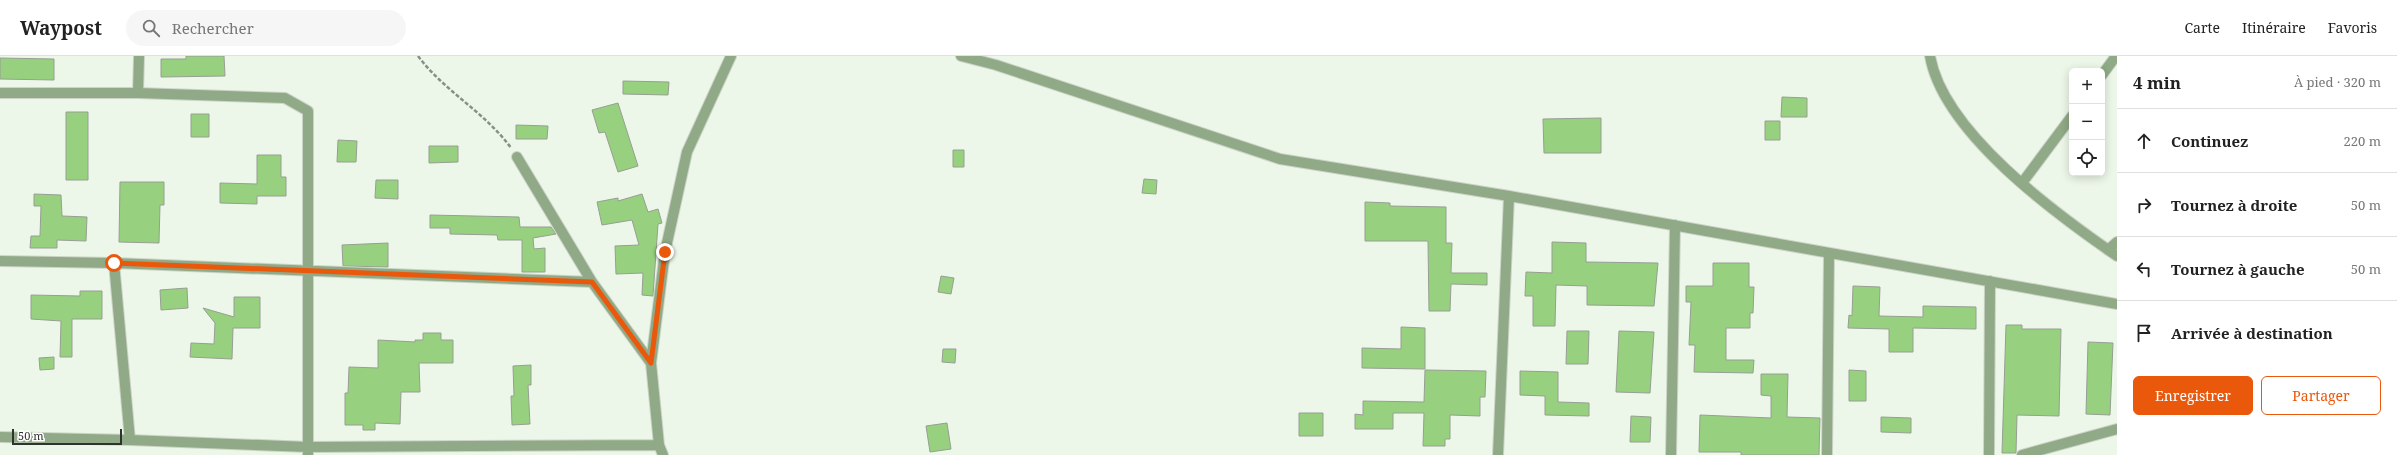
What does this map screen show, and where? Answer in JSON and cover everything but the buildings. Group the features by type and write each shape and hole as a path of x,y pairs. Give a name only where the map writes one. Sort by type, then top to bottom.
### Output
{"street":[{"path":"138,94 139,56"},
{"path":"0,437 130,440 308,451 661,450 651,363 665,252 687,152 731,56"},
{"path":"961,56 1004,68 1280,159 1509,196 2117,304"},
{"path":"1930,56 1933,71 1946,97 1965,125 1987,150 2022,183 2117,256"},
{"path":"2105,71 2116,56"},
{"path":"0,94 138,94 285,98 308,111 308,451"},
{"path":"2022,183 2069,120"},
{"path":"517,157 592,282 651,363"},
{"path":"1498,455 1509,196"},
{"path":"1671,455 1675,226"},
{"path":"2108,250 2117,242"},
{"path":"1828,455 1829,253"},
{"path":"0,261 114,263 592,282"},
{"path":"114,263 130,440"},
{"path":"1989,455 1990,281"},
{"path":"2022,455 2117,429"}],"path":[{"path":"418,56 433,76 497,130 517,157"}],"route":[{"path":"114,263 592,282 651,363 665,252"}]}
